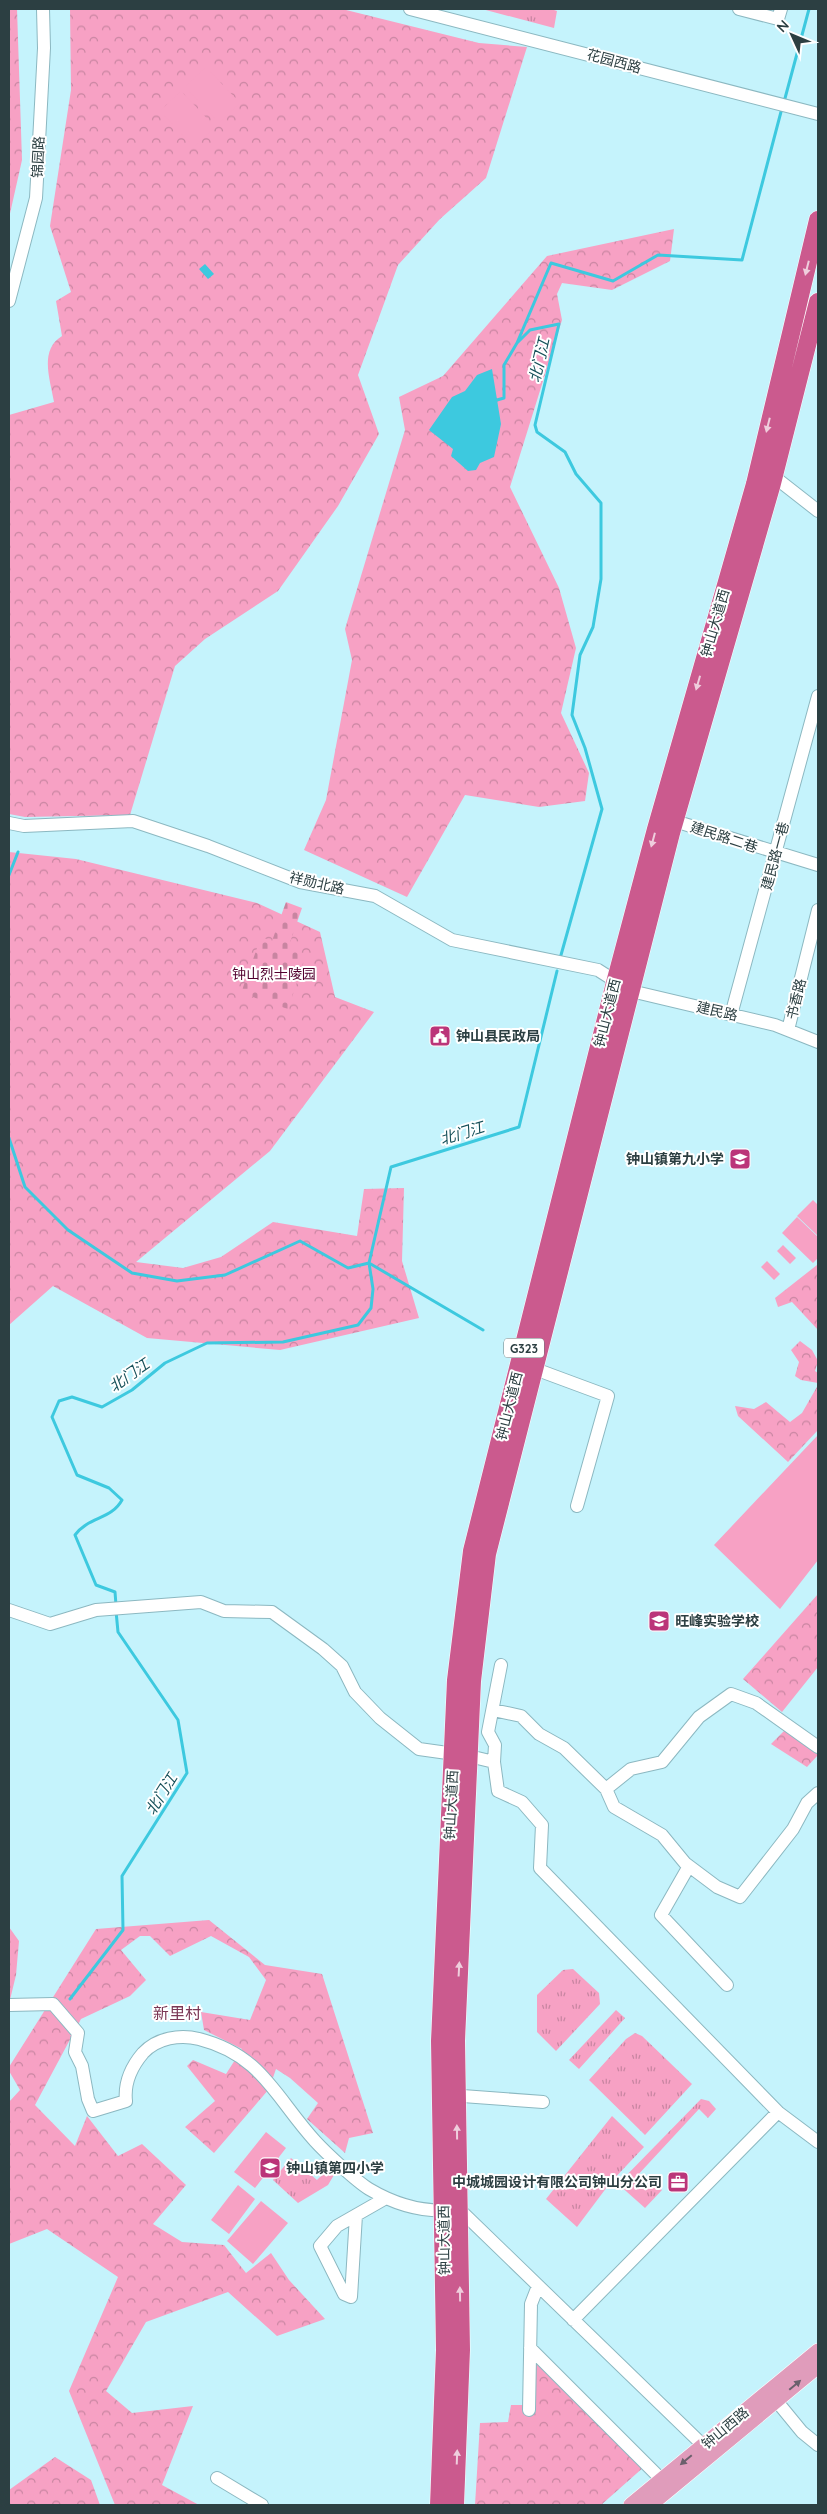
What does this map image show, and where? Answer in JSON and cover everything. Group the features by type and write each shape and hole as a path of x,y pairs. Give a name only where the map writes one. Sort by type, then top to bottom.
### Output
{"highway":[{"name":"钟山大道西","path":"765,474 818,220"},
{"name":"钟山大道西","path":"527,1366 615,983 667,818 765,474 818,302"},
{"name":"钟山大道西","path":"439,2505 451,2211 449,2095 440,2041 461,1755 456,1680 472,1551 527,1366 630,991 667,818"},
{"name":"钟山大道西","path":"451,2211 461,2350 454,2505"}],"main road":[{"name":"钟山西路","path":"650,2505 708,2450 773,2396 818,2351"},
{"name":"钟山西路","path":"773,2396 818,2366"},
{"name":"钟山西路","path":"631,2505 662,2480 708,2450"}],"street":[{"name":"锦园路","path":"9,301 36,198 44,48 43,9"},
{"name":"花园西路","path":"410,9 818,114"},
{"path":"739,9 778,19 781,9"},
{"path":"765,474 818,511"},
{"name":"建民路一巷","path":"731,1015 818,696"},
{"name":"建民路二巷","path":"667,818 818,865"},
{"name":"祥勋北路","path":"9,823 24,826 133,821 208,846 300,882 376,896 452,940 598,970 615,983"},
{"name":"书香路","path":"788,1030 818,910"},
{"name":"建民路","path":"615,983 630,991 788,1030 818,1042"},
{"path":"527,1366 608,1396 577,1506"},
{"path":"9,1610 50,1624 106,1608 125,1609 201,1602 224,1611 272,1612 323,1649 342,1666 355,1692 380,1718 419,1749 494,1762"},
{"path":"501,1665 488,1732 495,1745 494,1762 498,1791 522,1802 542,1825 540,1868 778,2112 818,2142"},
{"path":"606,1788 631,1769 662,1762 699,1717 730,1694 756,1703 818,1747"},
{"path":"492,1710 521,1716 539,1734 564,1748 606,1788 614,1807 662,1835 689,1866 717,1887 740,1898 793,1830 807,1803 818,1793"},
{"path":"689,1866 661,1915 726,1985"},
{"path":"9,2005 53,2004 78,2033 75,2052 87,2082 88,2099 93,2111 126,2101 127,2077 140,2057 148,2048 175,2035 199,2038 232,2050 254,2066 288,2104 315,2141 367,2188 408,2207 451,2211 538,2286 708,2450"},
{"path":"449,2095 543,2102"},
{"path":"574,2320 778,2112"},
{"path":"356,2215 351,2297 344,2294 320,2246 338,2226 356,2215 386,2198"},
{"path":"529,2410 531,2304 538,2286"},
{"path":"530,2348 662,2480"},
{"path":"773,2396 802,2432 818,2445"},
{"path":"216,2478 262,2505"}],"green space":[{"path":"9,9 17,9 22,160 9,218"},
{"path":"70,9 342,9 479,43 527,47 486,178 440,219 398,265 358,375 379,434 338,506 278,591 205,639 175,666 130,815 25,817 9,814 9,415 54,402 48,357 50,349 62,336 56,301 71,292 50,226 71,90"},
{"path":"482,9 551,9 557,11 554,28"},
{"path":"206,67 240,103 219,123 185,87"},
{"path":"181,91 215,127 194,147 160,111"},
{"path":"674,229 670,261 612,290 562,283 557,294 562,320 510,487 559,588 576,648 561,713 589,773 585,801 539,807 465,795 407,897 304,850 326,800 352,660 345,629 405,430 399,397 443,376 547,256"},
{"path":"9,852 76,859 257,903 320,932 335,997 374,1012 270,1151 136,1262 183,1268 221,1257 273,1222 357,1236 364,1189 404,1188 402,1261 419,1318 280,1350 147,1338 53,1286 9,1325"},
{"name":"钟山烈士陵园","path":"286,902 302,908 288,948 306,955 288,1009 241,993 261,937 272,941"},
{"path":"813,1200 818,1205 818,1236 797,1216"},
{"path":"797,1217 818,1237 818,1258 813,1263 782,1233"},
{"path":"783,1245 796,1258 790,1264 777,1251"},
{"path":"767,1261 780,1274 774,1280 761,1267"},
{"path":"817,1265 818,1330 792,1302 778,1307 775,1298"},
{"path":"800,1341 812,1350 818,1361 815,1371 818,1373 818,1383 801,1380 795,1376 799,1362 791,1350"},
{"path":"818,1385 818,1430 788,1462 738,1416 735,1406 754,1409 766,1402 790,1422 802,1413"},
{"path":"818,1435 818,1560 780,1609 714,1545"},
{"path":"818,1594 818,1667 782,1712 743,1679"},
{"path":"787,1728 818,1755 807,1767 771,1744"},
{"path":"209,1920 265,1965 322,1974 373,2133 349,2138 345,2153 307,2119 318,2103 290,2078 276,2069 269,2089 214,2153 185,2127 215,2101 187,2066 193,2060 226,2074 242,2049 204,2030 201,2012 250,2020 266,1980 249,1957 211,1936 170,1956 150,1936 140,1936 121,1950 146,1980 130,1996 81,2019 35,2105 75,2146 87,2116 118,2156 142,2144 186,2185 153,2224 182,2242 224,2245 246,2273 271,2253 289,2280 325,2319 277,2336 228,2292 146,2322 106,2391 132,2413 193,2406 162,2485 199,2505 115,2505 69,2391 118,2277 47,2229 9,2244 9,2102 20,2090 9,2071 9,2067 96,1929"},
{"path":"9,1927 19,1941 16,1975 9,2004"},
{"path":"573,1969 599,1993 600,2004 556,2051 537,2032 537,1995 563,1970"},
{"path":"616,2010 625,2018 579,2069 569,2060"},
{"path":"635,2033 642,2036 692,2084 645,2135 589,2080 626,2039"},
{"path":"701,2099 709,2101 716,2109 708,2118 699,2109 636,2177 646,2186 655,2177 659,2180 655,2184 662,2190 645,2208 618,2184"},
{"path":"612,2116 644,2147 610,2183 577,2227 546,2199"},
{"path":"266,2132 286,2148 255,2188 234,2172"},
{"path":"291,2158 317,2180 334,2163 337,2170 328,2185 298,2203 273,2180"},
{"path":"238,2185 255,2199 229,2234 211,2220"},
{"path":"261,2201 288,2223 253,2264 227,2241"},
{"path":"533,2360 645,2466 601,2505 475,2505 480,2423 508,2422 511,2405 533,2405"},
{"path":"55,2457 91,2480 100,2505 9,2505 9,2490"}],"water":[{"path":"205,264 214,274 208,279 199,269"},
{"path":"492,369 501,424 494,457 480,463 476,470 468,471 451,456 453,449 429,430 452,397 465,391 477,375"}],"waterway":[{"name":"北门江","path":"784,102 809,9"},
{"name":"北门江","path":"561,955 602,809 585,748 572,715 580,655 593,627 601,579 601,503 576,474 565,452 537,432 535,425 559,324 530,330 517,343 551,263 613,281 658,255 742,260 782,108"},
{"path":"497,400 504,398 504,365 517,343"},
{"path":"9,875 18,852"},
{"name":"北门江","path":"116,1605 115,1592 96,1585 75,1535 87,1524 112,1511 122,1500 109,1488 77,1475 52,1417 59,1401 72,1397 102,1407 132,1390 165,1363 207,1343 283,1342 358,1325 371,1308 373,1289 369,1263 391,1167 519,1127 557,971"},
{"path":"9,1138 25,1187 68,1230 132,1273 177,1281 225,1275 300,1241 348,1268 369,1263 483,1330"},
{"name":"北门江","path":"70,1999 123,1930 122,1876 187,1773 178,1720 118,1632 116,1611"}],"place":[{"name":"钟山县民政局","path":"440,1036"},
{"name":"钟山镇第九小学","path":"740,1159"},
{"name":"旺峰实验学校","path":"659,1621"},
{"name":"钟山镇第四小学","path":"270,2168"},
{"name":"中城城园设计有限公司钟山分公司","path":"678,2182"}],"district":[{"name":"新里村","path":"177,2013"}]}
